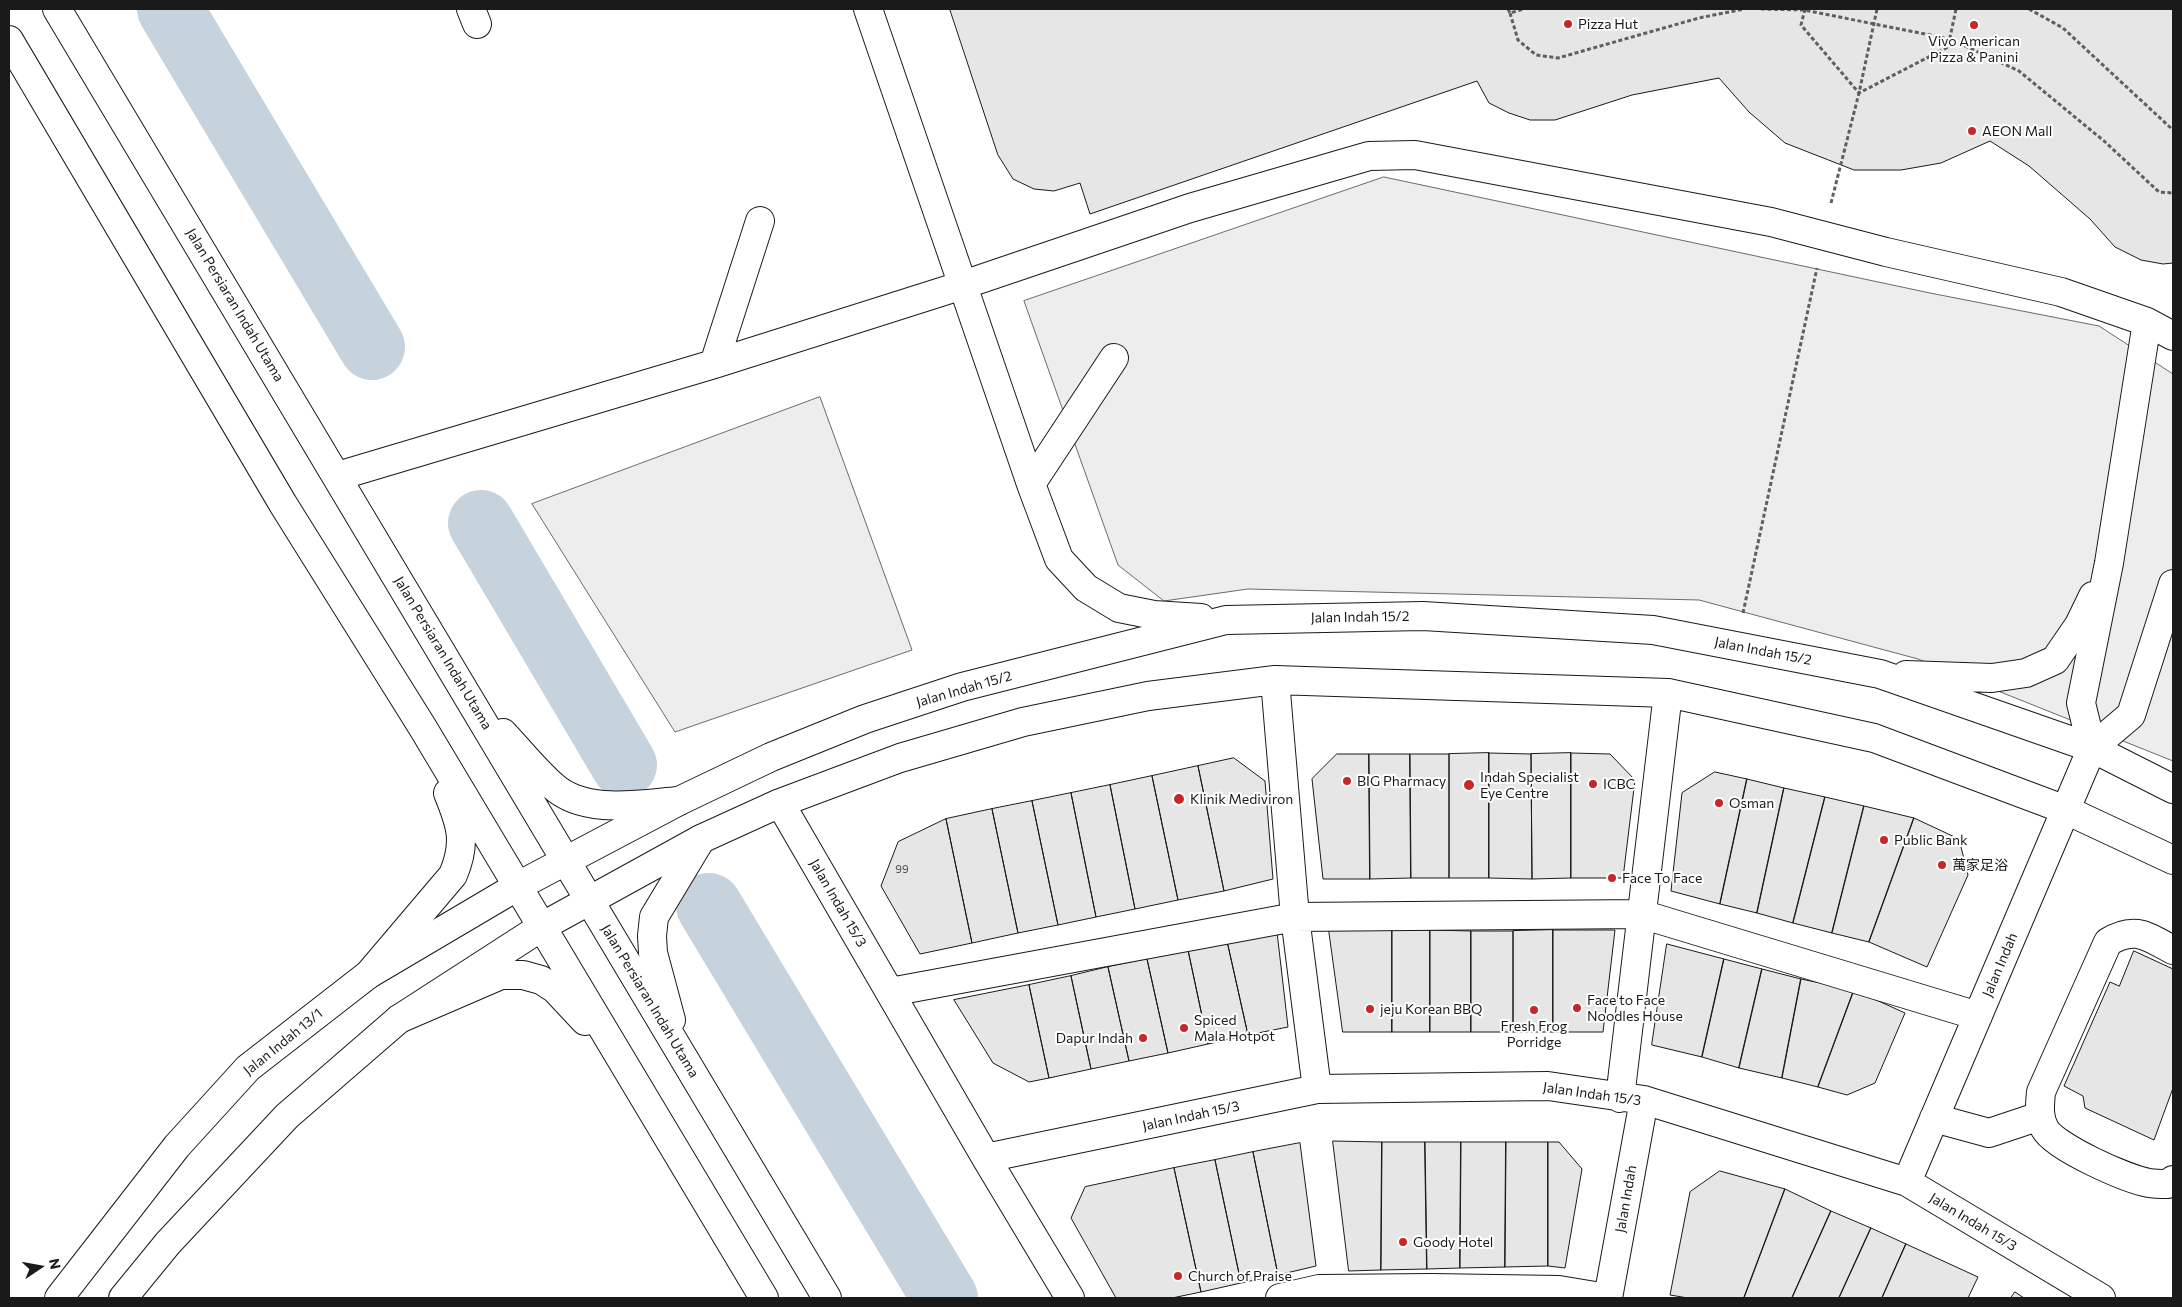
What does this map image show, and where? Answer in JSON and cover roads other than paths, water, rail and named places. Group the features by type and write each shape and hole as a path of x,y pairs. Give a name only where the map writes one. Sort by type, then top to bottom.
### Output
{"street":[{"name":"Jalan Persiaran Indah Utama","path":"57,9 338,476 827,1298"},
{"path":"868,9 1031,484 1059,559 1086,588 1119,608 1154,615 1226,620"},
{"path":"9,40 282,504 423,728 764,1298"},
{"path":"338,476 714,364 963,285 1190,208 1368,156 1415,155 1771,222 1886,252 2061,292 2148,322 2173,336"},
{"path":"714,364 744,276 760,221"},
{"path":"2148,322 2109,563 2081,703 2092,748 2131,715 2173,584"},
{"path":"1031,484 1114,358"},
{"path":"1880,674 1992,678 2026,673 2055,660 2079,625 2109,563"},
{"name":"Jalan Indah 15/2","path":"518,886 679,801 771,758 874,716 962,687 1226,620 1423,616 1653,630 1880,674 2092,748 2173,789"},
{"path":"1275,680 1295,917 1316,1089"},
{"path":"123,1298 174,1236 287,1116 399,1019 543,926 701,839 780,803 900,758 1022,722 1148,696 1275,680 1668,693 1874,738 2066,810 2173,860"},
{"path":"466,693 554,787 570,796 590,803 614,805 679,801"},
{"name":"Jalan Indah","path":"1607,1298 1632,1099 1641,914 1668,693"},
{"path":"369,974 453,875 460,859 462,841 459,820 423,728"},
{"name":"Jalan Indah","path":"1906,1182 2092,748"},
{"name":"Jalan Indah 15/3","path":"780,803 986,1158 1070,1298"},
{"path":"679,1051 653,952 652,936 654,917 701,839"},
{"name":"Jalan Indah 13/1","path":"59,1298 177,1146 248,1068 369,974 518,886"},
{"path":"890,992 1295,917 1641,914 1978,1016"},
{"path":"2173,950 2141,934 2128,933 2119,935 2108,942 2041,1092 2040,1116 2045,1130 2063,1145 2094,1162 2149,1183 2168,1184 2173,1180"},
{"path":"399,1019 501,976 523,975 541,980 555,988 632,1075"},
{"name":"Jalan Indah 15/3","path":"986,1158 1316,1089 1548,1086 1632,1099 1906,1182 2102,1298"},
{"path":"1934,1118 1989,1133 2040,1116"},
{"path":"1280,1298 1319,1289 1432,1288 1559,1290 1607,1298"}],"waterway":[{"path":"170,9 372,347"},
{"path":"481,523 624,765"},
{"path":"709,906 945,1298"}],"place":[{"name":"Pizza Hut","path":"1568,24"},
{"name":"Vivo American Pizza & Panini","path":"1974,25"},
{"name":"AEON Mall","path":"1972,131"},
{"name":"BIG Pharmacy","path":"1347,781"},
{"name":"ICBC","path":"1593,784"},
{"name":"Indah Specialist Eye Centre","path":"1469,785"},
{"name":"Klinik Mediviron","path":"1179,799"},
{"name":"Osman","path":"1719,803"},
{"name":"Public Bank","path":"1884,840"},
{"name":"萬家足浴","path":"1942,865"},
{"name":"Face To Face","path":"1612,878"},
{"name":"Face to Face Noodles House","path":"1577,1008"},
{"name":"jeju Korean BBQ","path":"1370,1009"},
{"name":"Fresh Frog Porridge","path":"1534,1010"},
{"name":"Spiced Mala Hotpot","path":"1184,1028"},
{"name":"Dapur Indah","path":"1143,1038"},
{"name":"Goody Hotel","path":"1403,1242"},
{"name":"Church of Praise","path":"1178,1276"}]}
